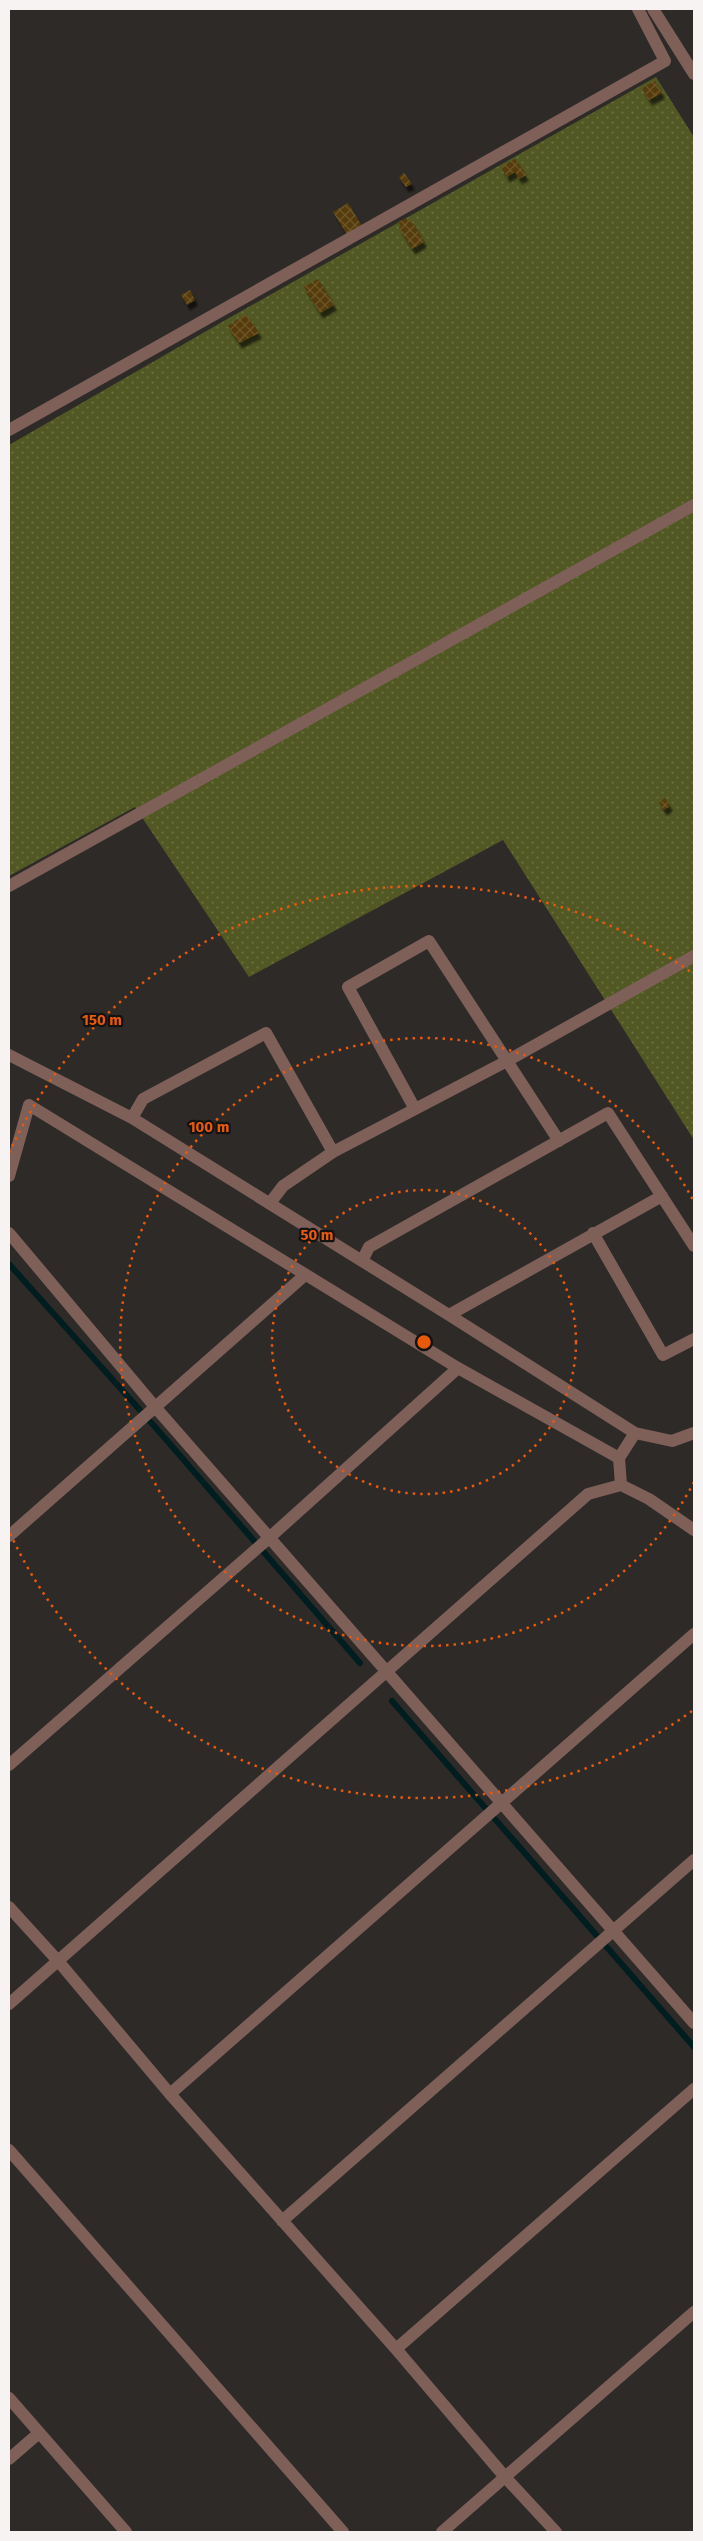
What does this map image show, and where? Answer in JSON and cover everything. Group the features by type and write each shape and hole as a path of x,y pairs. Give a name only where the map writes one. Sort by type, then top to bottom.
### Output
{"street":[{"path":"9,430 665,62 638,9"},
{"path":"653,9 694,74"},
{"path":"9,886 694,505"},
{"path":"415,1109 348,986 429,941 559,1141"},
{"path":"270,1204 283,1186 333,1152 507,1061 694,956"},
{"path":"132,1118 143,1099 266,1033 333,1152"},
{"path":"9,1055 132,1118 449,1315 635,1434 672,1441 694,1433"},
{"path":"9,1176 29,1105 458,1368 619,1458"},
{"path":"362,1261 369,1247 608,1113 694,1246"},
{"path":"449,1315 662,1196"},
{"path":"9,1233 154,1410 266,1540 386,1671 499,1805 611,1933 694,2023"},
{"path":"593,1233 663,1355 694,1339"},
{"path":"9,1536 305,1275"},
{"path":"9,1765 266,1540 458,1368"},
{"path":"621,1484 619,1458 635,1434"},
{"path":"9,2004 59,1962 588,1494 621,1484 649,1499 694,1530"},
{"path":"170,2094 694,1634"},
{"path":"282,2221 694,1860"},
{"path":"9,1907 59,1962 170,2094 396,2349 505,2477 556,2532"},
{"path":"396,2349 694,2089"},
{"path":"9,2150 343,2532"},
{"path":"442,2532 694,2312"},
{"path":"9,2398 126,2532"},
{"path":"9,2459 39,2433"}],"green space":[{"path":"656,77 694,137 694,1140 503,840 249,977 135,807 9,876 9,445 222,322"}],"building":[{"path":"655,81 662,93 649,100 642,88"},
{"path":"515,159 526,175 519,179 515,172 507,177 501,167"},
{"path":"404,173 412,184 406,187 399,177"},
{"path":"348,203 364,229 349,238 333,212"},
{"path":"406,218 408,222 411,220 424,242 412,249 398,222"},
{"path":"318,279 334,305 320,313 304,287"},
{"path":"190,290 195,300 187,305 181,295"},
{"path":"246,314 259,333 239,343 228,326"},
{"path":"665,798 670,806 664,810 659,803"}],"waterway":[{"path":"9,1264 156,1428 360,1663"},
{"path":"392,1701 694,2047"}]}
